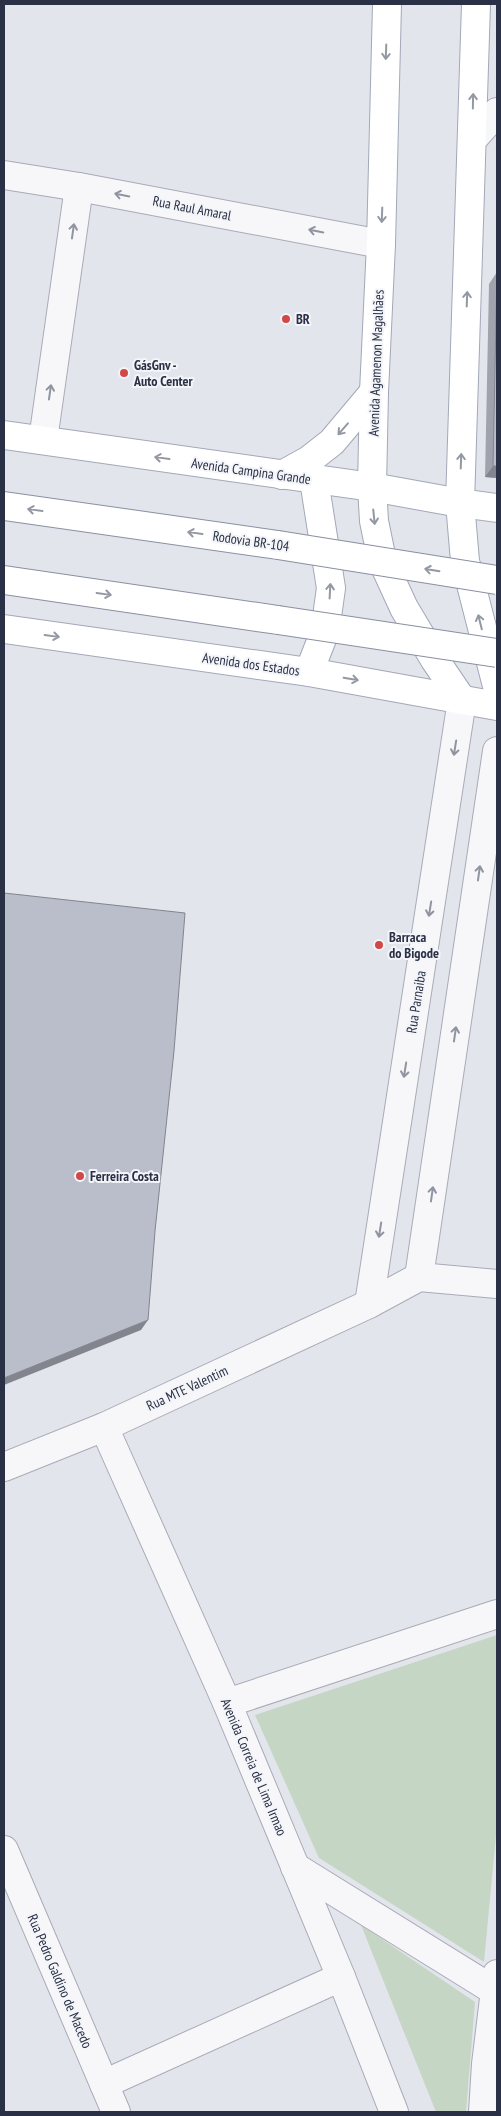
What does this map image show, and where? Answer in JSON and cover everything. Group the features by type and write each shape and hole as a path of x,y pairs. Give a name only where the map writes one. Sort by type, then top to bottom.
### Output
{"main road":[{"name":"Avenida Agamenon Magalhães","path":"387,4 381,244 374,392 372,487 374,521 382,560 404,608 435,660 462,700"},
{"path":"476,4 460,503 465,561 488,657 497,686"},
{"path":"282,475 308,460 332,442 374,392"},
{"name":"Avenida Campina Grande","path":"4,435 372,487 497,508"},
{"path":"309,672 325,631 331,588 314,480"},
{"name":"Rodovia BR-104","path":"4,506 278,545 497,580"},
{"path":"4,580 497,653"},
{"name":"Avenida dos Estados","path":"4,629 309,672 497,706"}],"street":[{"path":"472,140 497,112"},
{"name":"Rua Raul Amaral","path":"4,175 79,187 381,244"},
{"path":"43,440 79,187"},
{"name":"Rua Parnaiba","path":"369,1304 462,700"},
{"path":"497,751 420,1277 497,1284"},
{"name":"Rua MTE Valentim","path":"4,1467 104,1427 369,1304 420,1277"},
{"name":"Avenida Correia de Lima Irmao","path":"104,1427 228,1704 341,1977 394,2112"},
{"path":"228,1704 497,1614"},
{"name":"Rua Pedro Galdino de Macedo","path":"4,1850 116,2112"},
{"path":"296,1867 496,1981 492,2065 483,2112"},
{"path":"104,2084 341,1977"}],"green space":[{"path":"497,1635 497,1825 484,1962 319,1858 255,1715"},
{"path":"361,1925 475,2002 466,2112 436,2112"}],"building":[{"path":"497,272 497,466 493,466"},
{"name":"Ferreira Costa","path":"4,893 185,913 174,1051 155,1231 148,1320 4,1378"}],"place":[{"name":"BR","path":"286,319"},
{"name":"GásGnv - Auto Center","path":"124,373"},
{"name":"Barraca do Bigode","path":"379,945"},
{"name":"Ferreira Costa","path":"80,1176"}]}
